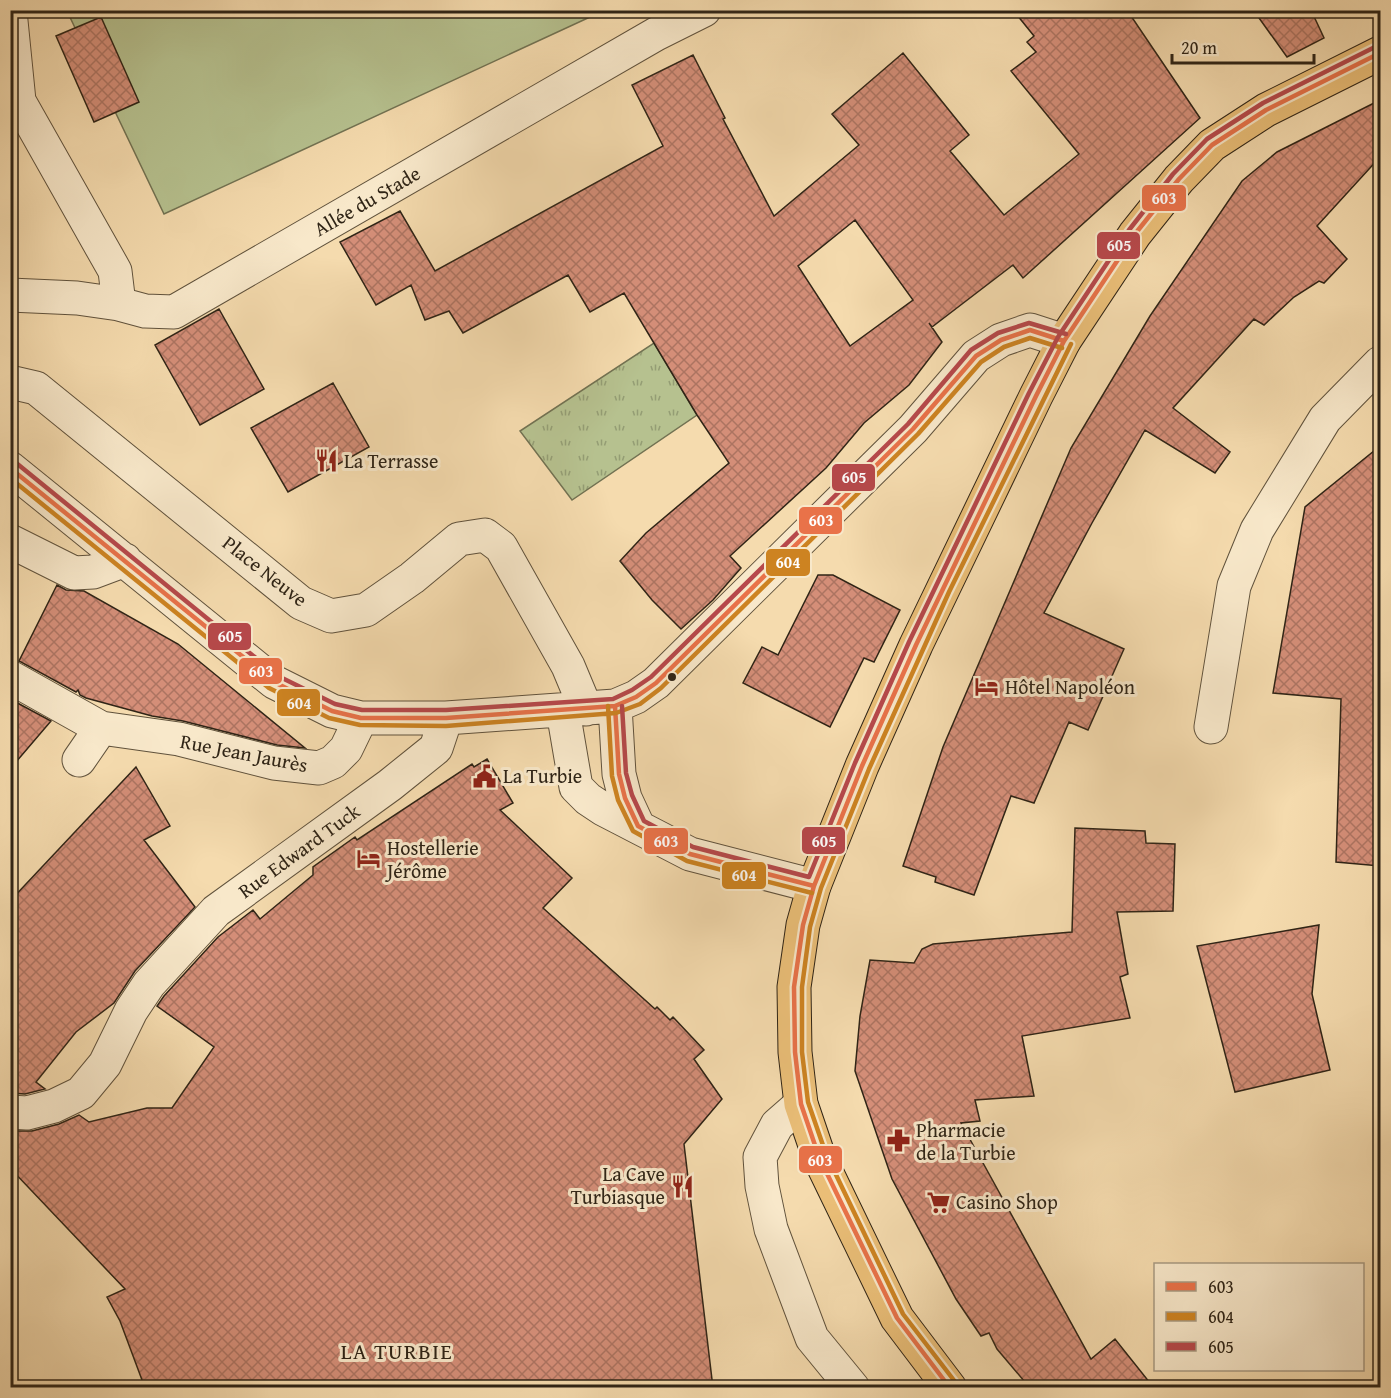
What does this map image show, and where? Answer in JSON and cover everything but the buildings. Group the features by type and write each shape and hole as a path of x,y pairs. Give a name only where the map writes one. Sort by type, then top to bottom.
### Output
{"main road":[{"path":"950,1388 897,1318 819,1157 801,1104 795,1052 794,987 802,924 814,886 862,766 921,636 1064,341 1136,234 1179,179 1212,145 1266,110 1380,52"}],"street":[{"name":"Allée du Stade","path":"10,295 77,298 119,304 145,311 174,312 656,34 704,10"},
{"path":"10,11 19,101 115,271 119,304"},
{"path":"10,468 274,682 332,711 361,718 446,718 588,709 636,697 656,683 913,429 976,356 1000,340 1030,330 1064,341"},
{"path":"1211,727 1234,586 1257,530 1325,419 1380,363"},
{"name":"Place Neuve","path":"10,382 36,388 302,603 331,616 366,610 412,578 459,539 485,535 501,547 568,666 588,709"},
{"path":"10,541 74,573 93,572 125,560"},
{"name":"Rue Jean Jaurès","path":"10,677 101,728 179,739 274,763 319,768 333,762 346,749 361,718"},
{"path":"588,709 576,787 588,799 690,855 814,886"},
{"path":"588,709 619,774 638,826"},
{"name":"Rue Edward Tuck","path":"10,1112 27,1113 54,1106 81,1092 105,1064 131,1011 149,984 216,911 380,792 436,748 446,718"},
{"path":"79,760 101,728"},
{"path":"801,1104 777,1125 760,1157 762,1186 771,1229 812,1338 853,1388"}],"green space":[{"path":"67,11 603,11 164,214"},
{"path":"654,343 697,415 572,500 520,431"}],"transit line":[{"name":"605","path":"622,706 626,773 632,795 644,821 693,847 809,877 855,763 909,642 1029,393 1058,337 1129,230 1173,174 1207,139 1263,103 1377,46"},
{"name":"603","path":"950,1388 897,1318 819,1157 801,1104 795,1052 794,987 803,925 814,886 862,766 916,645 1036,396 1064,341 1135,234 1179,179 1212,145 1266,110 1380,53"},
{"name":"605","path":"15,462 278,676 335,704 362,710 446,710 613,699 651,677 908,424 971,350 998,333 1029,323 1066,334"},
{"name":"603","path":"10,468 274,682 332,711 361,718 446,718 615,706 636,697 656,683 913,429 976,356 1001,340 1030,330 1064,341"},
{"name":"604","path":"10,478 269,688 329,718 360,725 446,726 616,713 640,704 661,688 918,434 981,362 1004,347 1030,338 1062,348"},
{"name":"604","path":"956,1383 903,1314 826,1154 808,1102 802,1052 802,987 810,927 821,888 869,769 949,592 1071,344"},
{"name":"604","path":"608,706 612,776 618,800 633,831 687,861 812,893"},
{"name":"603","path":"615,706 619,774 625,798 638,826 690,854 814,886"}],"place":[{"name":"La Terrasse","path":"326,461"},
{"name":"Hôtel Napoléon","path":"987,687"},
{"name":"La Turbie","path":"485,776"},
{"name":"Hostellerie Jérôme","path":"369,859"},
{"name":"Pharmacie de la Turbie","path":"898,1141"},
{"name":"La Cave Turbiasque","path":"683,1186"},
{"name":"Casino Shop","path":"938,1202"}],"district":[{"name":"LA TURBIE","path":"397,1351"}]}
